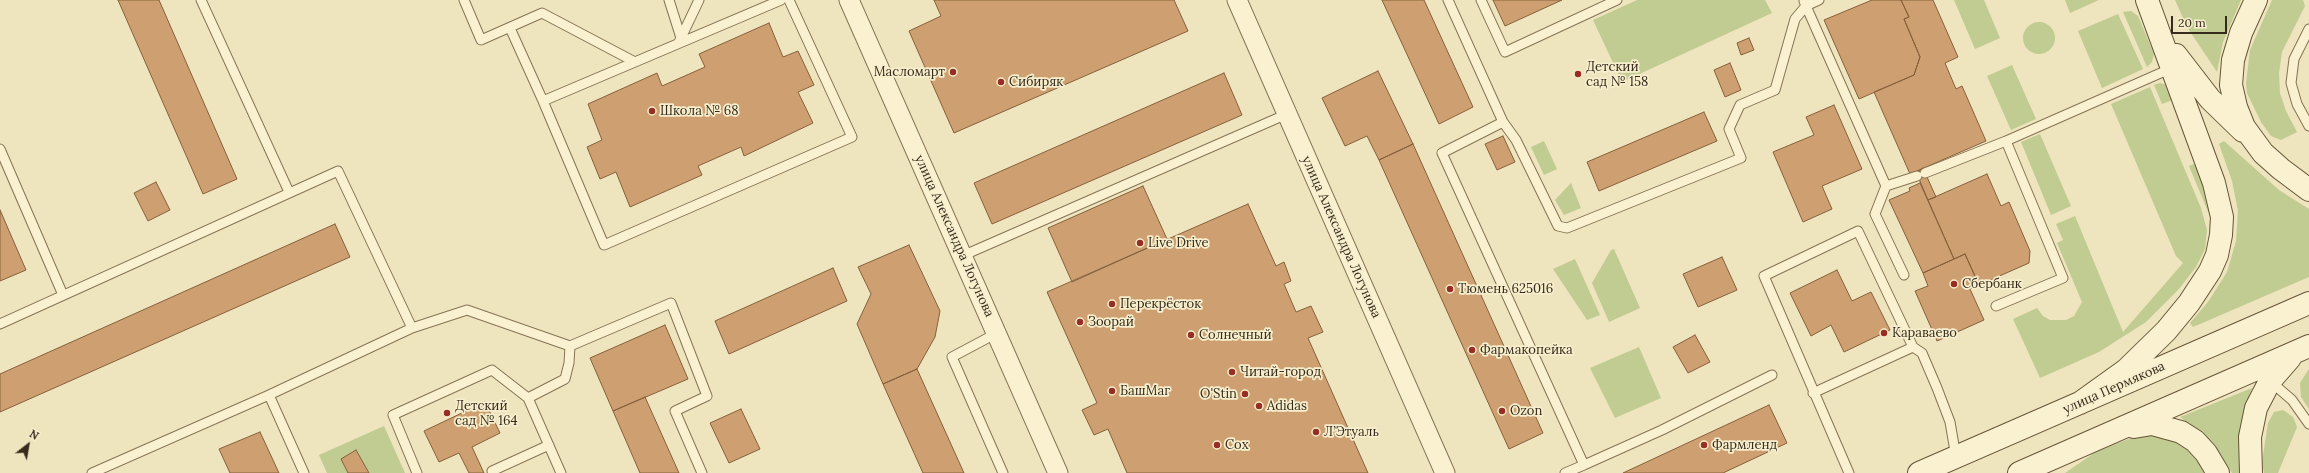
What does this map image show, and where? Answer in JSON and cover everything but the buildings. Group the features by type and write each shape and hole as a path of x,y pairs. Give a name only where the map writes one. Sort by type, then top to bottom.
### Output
{"street":[{"name":"улица Александра Логунова","path":"1237,0 1445,473"},
{"path":"2080,403 2126,370 2166,331 2201,287 2217,255 2221,235 2220,201 2173,67 2147,0"},
{"path":"2254,142 2244,127 2236,107 2231,85 2231,72 2238,40 2256,0"},
{"name":"улица Александра Логунова","path":"852,1 1058,473"},
{"path":"2158,27 2196,82 2224,113 2273,163 2309,190"},
{"name":"улица Пермякова","path":"1919,473 2309,303"},
{"path":"2251,473 2250,437 2256,408 2270,381 2304,348"},
{"path":"2019,473 2304,348"},
{"path":"2117,430 2152,424 2181,432 2195,441 2206,453 2218,473"}],"lane":[{"path":"200,0 289,192"},
{"path":"464,0 481,40 542,14 635,62"},
{"path":"669,0 680,40"},
{"path":"680,40 699,0"},
{"path":"543,101 635,62 680,40 782,0"},
{"path":"510,28 543,101 604,246 852,137 789,0"},
{"path":"1448,0 1503,122 1516,140 1558,226 1567,228 1741,158 1729,129 1740,105 1775,90 1795,19 1805,3 1819,0"},
{"path":"1481,0 1505,52 1617,0"},
{"path":"1805,3 1886,186 1875,214 1904,275"},
{"path":"2309,29 2294,60 2291,83 2297,104 2309,126"},
{"path":"1886,186 1921,175 2006,141 2173,67"},
{"path":"962,256 1287,114"},
{"path":"1503,122 1442,153 1584,465"},
{"path":"1996,306 2063,278 2006,141"},
{"path":"0,149 63,295"},
{"path":"0,324 338,171 412,328"},
{"path":"1850,473 1813,393 1764,276 1858,231 1913,347 1922,353 1950,422 1956,456"},
{"path":"92,473 269,395 412,328 467,310 570,346 671,303 707,396 675,411 702,473"},
{"path":"997,333 952,357 1003,473"},
{"path":"528,398 565,379 569,363 570,346"},
{"path":"1813,393 1913,347"},
{"path":"417,473 393,416 492,370 528,398 561,473"},
{"path":"1565,473 1662,430 1772,376"},
{"path":"2270,381 2292,400 2309,424"},
{"path":"269,395 304,473"},
{"path":"492,471 549,445"}],"green space":[{"path":"1637,0 1765,0 1772,13 1622,82 1593,20"},
{"path":"1954,0 1984,0 2000,38 1975,49"},
{"path":"2065,0 2099,0 2070,13"},
{"path":"2175,0 2241,0 2223,42 2217,72 2187,27"},
{"path":"2272,0 2303,0 2305,6 2282,52 2279,73 2280,93 2286,111 2297,132 2281,140 2271,136 2261,122 2247,93 2246,83 2250,50"},
{"path":"2131,11 2138,16 2154,54 2152,62 2147,67 2123,12"},
{"path":"2118,14 2143,69 2102,88 2078,31"},
{"path":"2036,22 2042,22 2052,29 2055,38 2054,44 2048,51 2042,54 2036,54 2026,47 2023,41 2023,35 2030,25"},
{"path":"2012,65 2036,119 2011,130 1987,76"},
{"path":"2160,83 2167,85 2175,99 2162,104 2154,85"},
{"path":"2150,87 2201,208 2207,230 2205,249 2196,267 2179,289 2146,322 2099,352 2040,378 2013,319 2037,308 2043,316 2050,320 2066,320 2074,316 2082,302 2057,243 2063,240 2056,224 2075,216 2123,332 2183,263 2176,256 2111,104"},
{"path":"2040,134 2071,206 2051,215 2021,142"},
{"path":"1544,141 1557,169 1544,175 1531,147"},
{"path":"2224,141 2279,190 2309,209 2309,277 2193,327 2190,323 2208,302 2227,272 2236,241 2238,211 2232,181 2219,144"},
{"path":"2201,161 2214,226 2189,166"},
{"path":"1571,183 1581,208 1564,215 1555,200"},
{"path":"1614,249 1640,308 1609,322 1592,283 1611,250"},
{"path":"1575,259 1600,315 1587,320 1553,269"},
{"path":"1639,347 1661,398 1615,418 1590,368"},
{"path":"2309,369 2309,409 2301,397 2300,383"},
{"path":"2252,388 2243,415 2239,445 2240,473 2232,473 2221,455 2199,431 2180,417"},
{"path":"2283,410 2293,417 2297,427 2278,473 2264,473 2262,462 2268,423 2274,412"},
{"path":"384,426 405,473 327,473 319,455"},
{"path":"2147,435 2160,436 2188,445 2206,473 2065,473 2097,451 2134,437"}],"place":[{"name":"Масломарт","path":"953,72"},
{"name":"Детский сад № 158","path":"1578,74"},
{"name":"Сибиряк","path":"1001,82"},
{"name":"Школа № 68","path":"652,111"},
{"name":"Live Drive","path":"1140,243"},
{"name":"Сбербанк","path":"1954,284"},
{"name":"Тюмень 625016","path":"1450,289"},
{"name":"Перекрёсток","path":"1112,304"},
{"name":"Зоорай","path":"1080,322"},
{"name":"Караваево","path":"1884,333"},
{"name":"Солнечный","path":"1191,335"},
{"name":"Фармакопейка","path":"1472,350"},
{"name":"Читай-город","path":"1232,372"},
{"name":"БашМаг","path":"1112,391"},
{"name":"O'Stin","path":"1245,394"},
{"name":"Adidas","path":"1259,406"},
{"name":"Ozon","path":"1502,411"},
{"name":"Детский сад № 164","path":"447,413"},
{"name":"Л’Этуаль","path":"1316,432"},
{"name":"Cox","path":"1217,445"},
{"name":"Фармленд","path":"1704,445"}]}
